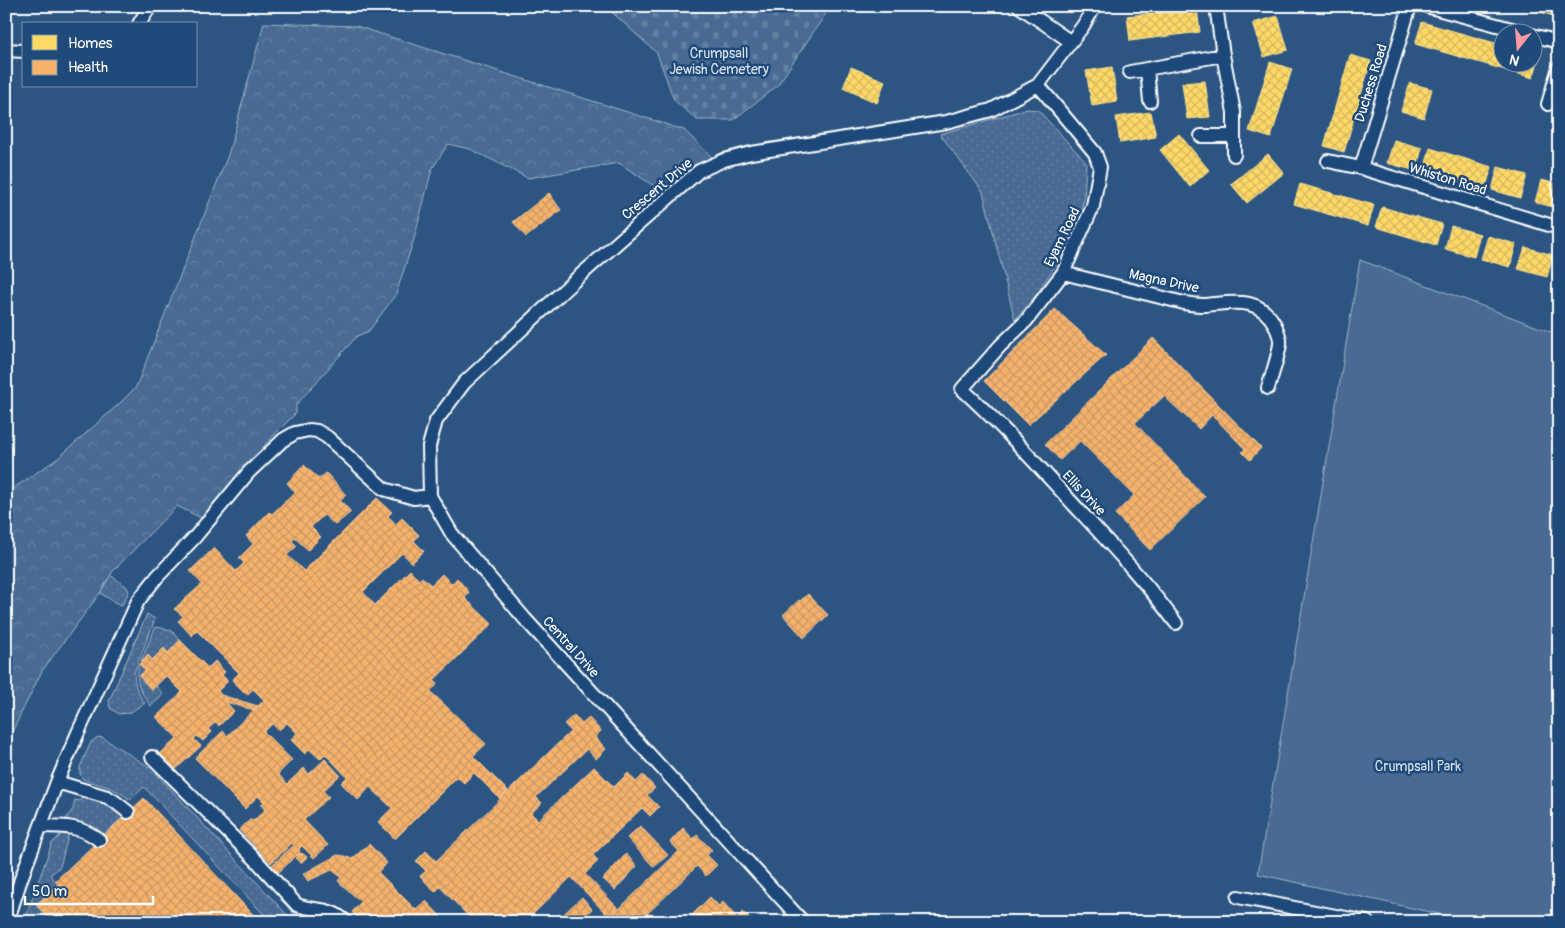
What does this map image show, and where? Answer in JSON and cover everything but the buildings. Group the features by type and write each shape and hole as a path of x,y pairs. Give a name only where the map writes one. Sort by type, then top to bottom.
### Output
{"street":[{"path":"140,22 150,6"},
{"path":"1019,6 1071,42"},
{"path":"1038,85 1083,26 1094,6"},
{"path":"1216,6 1234,112 1234,155"},
{"name":"Duchess Road","path":"1361,168 1410,6"},
{"path":"1426,6 1492,24"},
{"path":"1542,38 1559,42"},
{"path":"6,50 22,51"},
{"path":"1130,72 1223,55"},
{"path":"1548,104 1559,67"},
{"path":"1147,69 1150,101"},
{"name":"Eyam Road","path":"962,389 1000,346 1026,321 1063,273 1093,206 1100,167 1095,153 1038,85"},
{"name":"Crescent Drive","path":"430,496 429,446 436,421 464,383 575,280 700,171 724,160 752,153 946,122 991,110 1038,85"},
{"path":"1201,136 1234,136"},
{"name":"Whiston Road","path":"1328,162 1361,168 1559,228"},
{"name":"Magna Drive","path":"1063,273 1184,303 1202,305 1242,302 1258,307 1268,314 1276,327 1281,342 1268,388"},
{"name":"Ellis Drive","path":"962,389 1012,438 1102,536 1156,596 1176,623"},
{"path":"7,922 21,879 58,782 138,601 249,472 283,440 304,430 317,431 327,437 384,489 414,498 430,496"},
{"name":"Central Drive","path":"430,496 452,534 525,619 802,922"},
{"path":"152,756 255,859 297,905 304,908 328,910 337,914 346,922"},
{"path":"58,782 107,797 128,812"},
{"path":"42,826 81,829 98,840"},
{"path":"1238,897 1310,916 1367,922"}],"green space":[{"name":"Crumpsall Jewish Cemetery","path":"605,6 831,6 777,86 733,120 697,120 674,100 657,53"},
{"path":"264,23 356,26 684,130 714,159 663,192 619,163 528,178 470,149 448,144 432,169 414,239 396,294 369,331 357,336 296,405 296,413 272,437 201,518 177,506 113,571 100,593 42,671 6,744 6,493 57,459 136,387 228,155"},
{"path":"1027,109 1038,110 1086,162 1084,200 1075,225 1058,261 1037,294 1015,320 983,192 940,134"},
{"name":"Crumpsall Park","path":"1360,260 1559,335 1559,922 1475,922 1258,874"},
{"path":"110,575 126,586 129,591 122,605 100,593"},
{"path":"147,614 155,619 135,670 136,688 145,703 129,713 119,714 110,708 109,701"},
{"path":"158,627 172,631 180,640 168,653 164,649 152,660 148,655 141,661 155,628"},
{"path":"139,664 145,670 139,676 152,690 156,686 163,693 151,706 139,686 138,676"},
{"path":"98,737 103,738 151,768 289,917 284,922 271,922 144,787 130,800 113,789 83,779 80,774 80,767 91,742"},
{"path":"82,797 104,803 123,817 102,836 85,824 65,820 73,809 75,800 80,801"},
{"path":"60,833 69,833 60,867 50,875 58,884 52,922 24,922 52,843 59,837"},
{"path":"280,899 291,907 335,922 302,922"}]}
